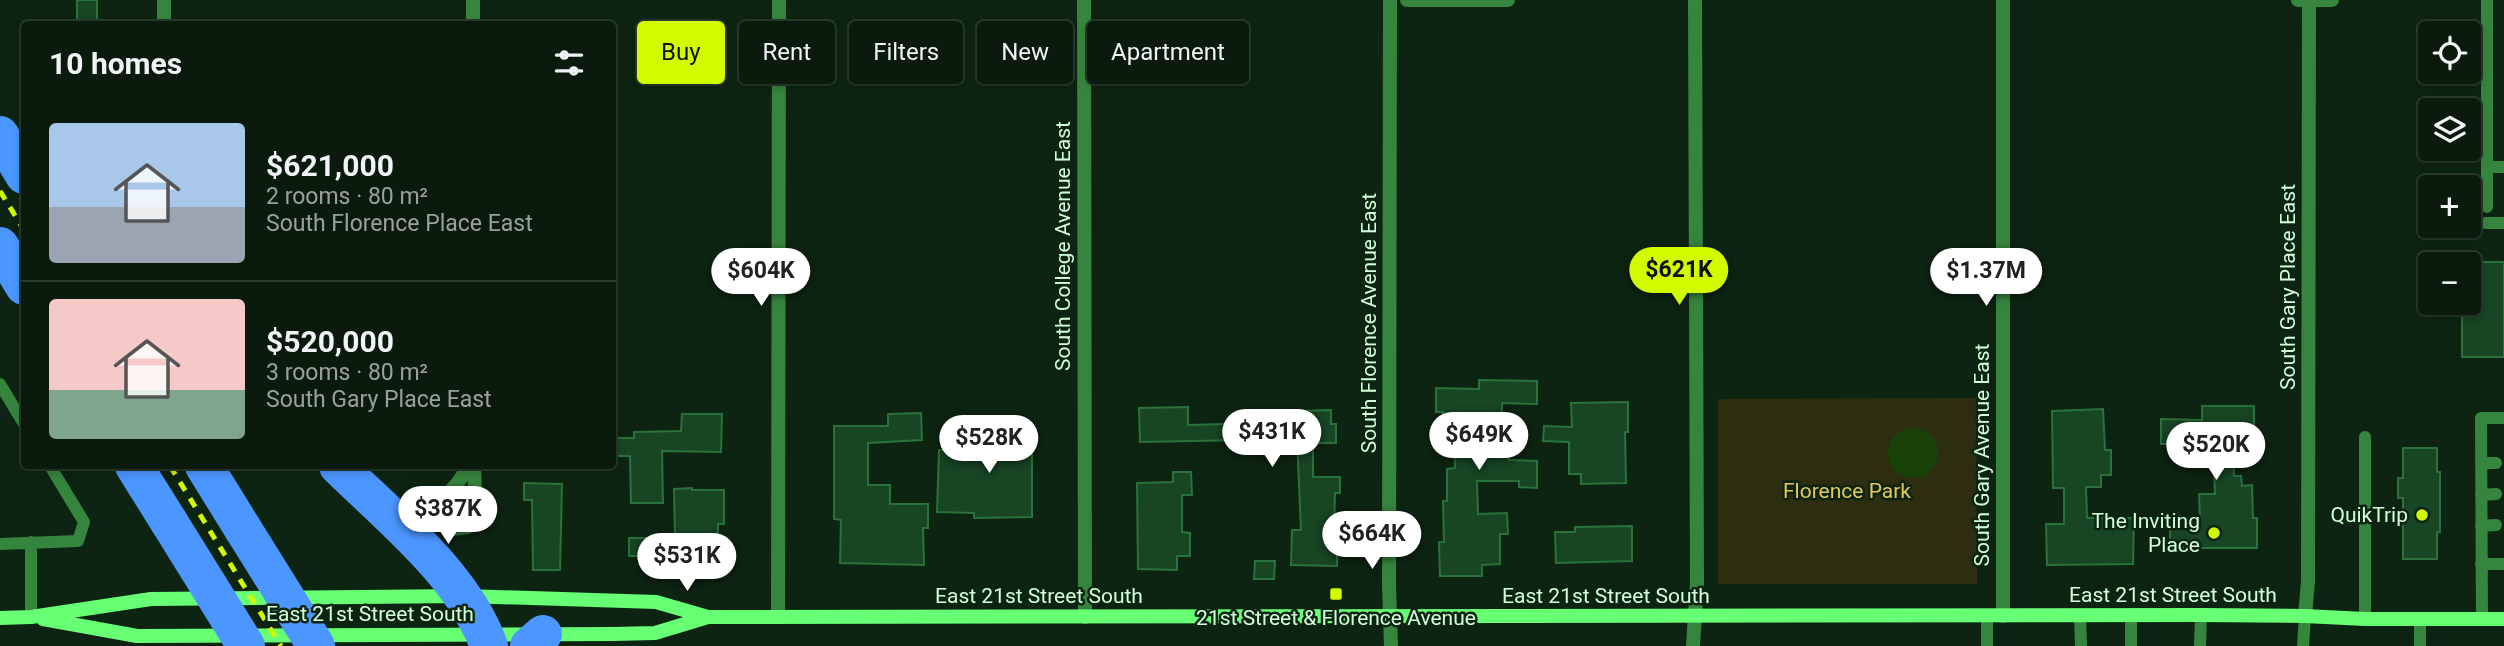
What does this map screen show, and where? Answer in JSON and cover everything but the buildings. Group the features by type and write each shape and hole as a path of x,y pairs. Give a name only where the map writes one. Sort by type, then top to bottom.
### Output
{"highway":[{"path":"0,135 21,170"},
{"path":"0,246 21,281"},
{"path":"136,469 246,646"},
{"path":"206,469 316,646"},
{"path":"341,469 448,574 465,596 486,640"}],"main road":[{"name":"East 21st Street South","path":"0,618 32,617 151,600 465,596 656,602 708,617 2201,615 2504,619"},
{"name":"East 21st Street South","path":"32,617 136,636 536,640 655,633 708,617"}],"street":[{"path":"164,0 164,21"},
{"path":"473,0 473,21"},
{"path":"778,617 779,0"},
{"name":"South College Avenue East","path":"1084,0 1084,617"},
{"name":"South Florence Avenue East","path":"1390,0 1391,646"},
{"path":"1407,0 1508,0"},
{"path":"1693,646 1697,583 1695,0"},
{"name":"South Gary Avenue East","path":"2003,0 2003,616"},
{"path":"2298,0 2332,0"},
{"name":"South Gary Place East","path":"2305,616 2308,581 2309,0"},
{"path":"466,469 458,483 440,500 438,507 440,521 452,529 468,527 476,516 474,469"}],"lane":[{"path":"2487,0 2487,207"},
{"path":"2487,167 2504,167"},
{"path":"2485,223 2504,223"},
{"path":"0,384 21,419"},
{"path":"2482,619 2481,418 2504,418"},
{"path":"2365,437 2365,619"},
{"path":"2481,463 2496,463"},
{"path":"0,544 78,541 84,522 52,469"},
{"path":"2482,495 2496,494"},
{"path":"2482,526 2496,525"},
{"path":"31,542 32,617"},
{"path":"2482,564 2504,564"},
{"path":"2131,615 2131,646"},
{"path":"2200,646 2201,615"},
{"path":"1987,616 1987,646"},
{"path":"2080,616 2081,646"},
{"path":"2303,646 2305,616"},
{"path":"2420,619 2420,646"}],"green space":[{"name":"Florence Park","path":"1976,398 1977,584 1718,584 1718,399"}],"shaded area":[{"path":"1913,428 1931,435 1938,453 1931,471 1913,478 1895,471 1888,453 1895,435"}],"railway":[{"path":"0,191 21,225"},
{"path":"172,469 281,646"}],"place":[{"name":"QuikTrip","path":"2422,515"},
{"name":"The Inviting Place","path":"2214,533"},
{"name":"21st Street & Florence Avenue","path":"1336,594"}]}
